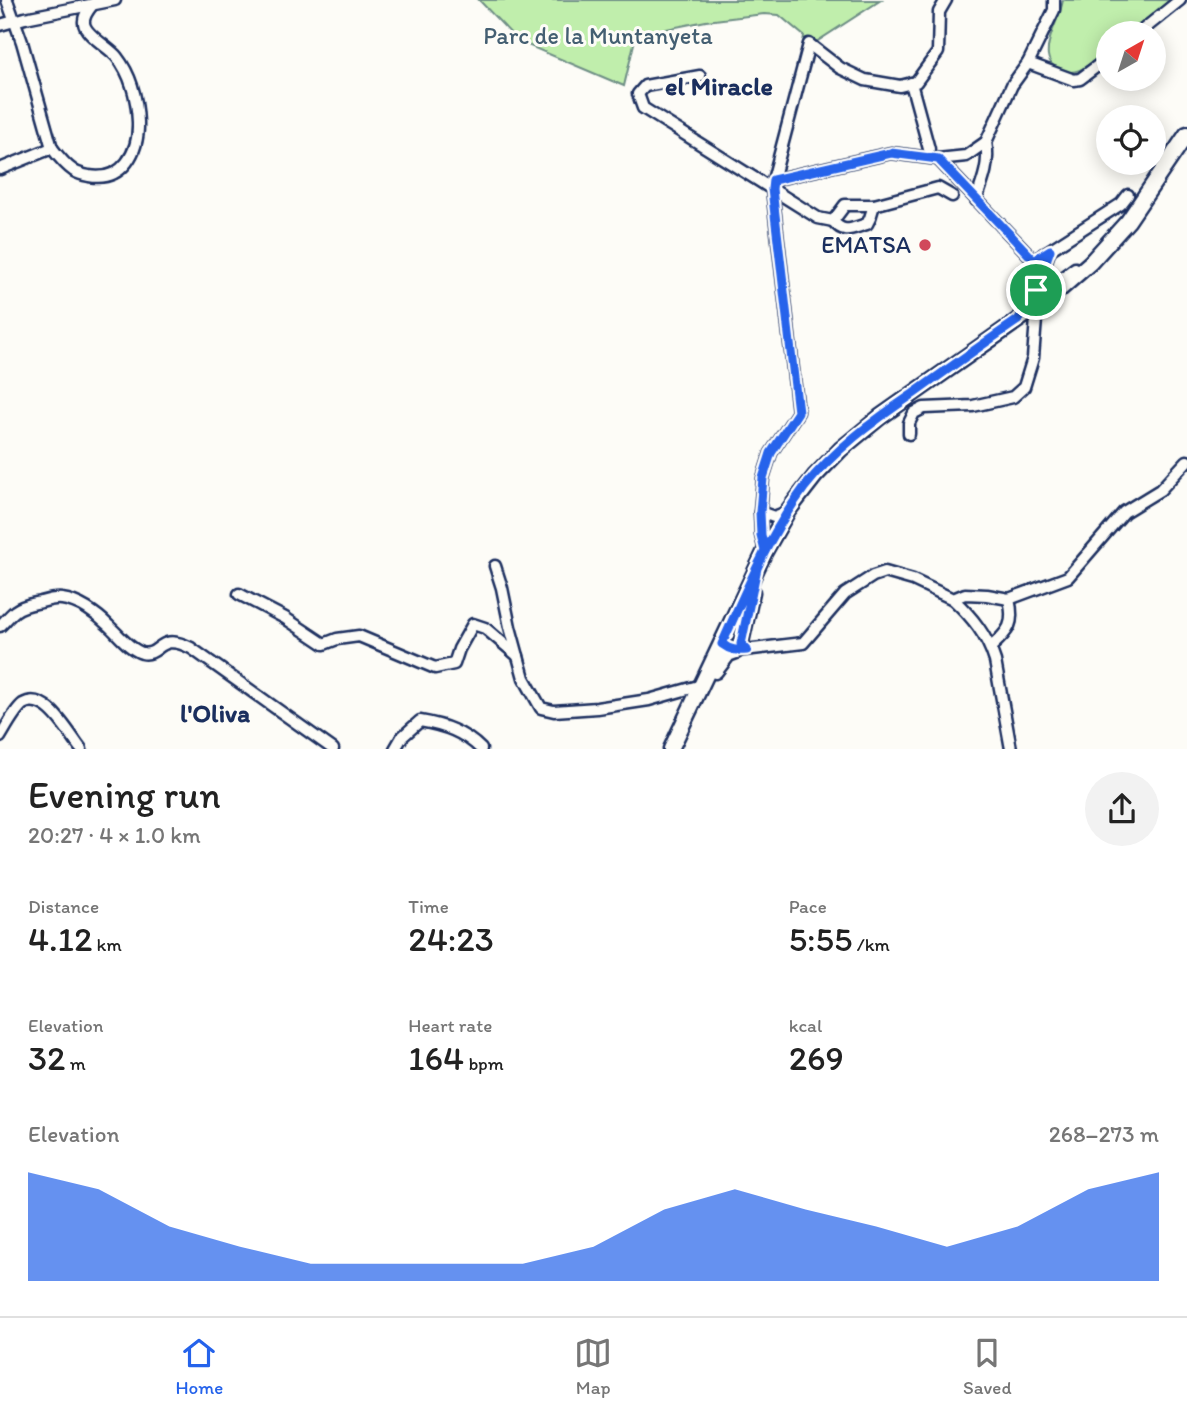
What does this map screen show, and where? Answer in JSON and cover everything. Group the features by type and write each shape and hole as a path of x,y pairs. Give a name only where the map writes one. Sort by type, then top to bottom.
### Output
{"main road":[{"path":"671,749 765,551 768,530 787,512 814,476 857,435 1037,306 1073,278 1107,246 1187,134"},
{"path":"702,685 728,654 741,648 757,568"}],"street":[{"path":"7,0 22,42 52,148 75,172 103,177 113,175 128,162 138,123 129,78 114,54 88,33 84,25 84,19 93,4"},
{"path":"0,25 13,20 115,0"},
{"path":"768,530 760,512 763,478 771,453 798,412 773,185 809,44 840,68 865,80 900,86 916,82 938,52 939,12 946,0"},
{"path":"773,185 891,153 938,159 966,156 986,142 1012,85 1028,63 1054,10 1055,0"},
{"path":"1155,21 1182,1"},
{"path":"1028,63 1074,80 1080,79 1096,67"},
{"path":"699,76 645,86 639,94 643,108 773,185 818,218 832,221 837,227 845,230 867,224 874,205"},
{"path":"911,83 929,149"},
{"path":"976,201 987,166 986,142"},
{"path":"0,169 52,148"},
{"path":"938,159 1034,260 1039,271 1036,290 1018,320"},
{"path":"832,221 845,205 874,205 938,188 952,196"},
{"path":"1034,260 1121,204 1128,195"},
{"path":"1036,290 1042,285 1056,282 1107,246"},
{"path":"1050,250 1044,275 1050,283"},
{"path":"909,434 909,423 914,413 924,408 973,406 1013,397 1024,387 1033,358 1037,306"},
{"path":"953,598 965,594 1009,599 1068,577 1124,512 1160,490 1187,461"},
{"path":"760,512 774,517 787,512"},
{"path":"760,512 768,530"},
{"path":"495,566 524,678 541,708 554,711 597,708 649,700 702,685"},
{"path":"722,642 728,649 803,643 845,594 873,576 885,572 913,580 953,598 982,631 995,660 1011,749"},
{"path":"239,594 285,618 324,644 359,636 435,668 454,664 473,625 485,628 518,656"},
{"path":"0,626 15,611 26,605 65,599 99,617 138,651 150,653 164,642 181,643 191,648 334,749"},
{"path":"991,647 1011,625 1009,599"},
{"path":"0,737 22,705 34,701 50,708 80,749"},
{"path":"396,749 402,737 420,721 438,724 469,737 481,749"}],"green space":[{"name":"Parc de la Muntanyeta","path":"479,0 881,0 816,42 809,39 803,42 804,36 779,15 764,14 706,21 636,35 624,86 518,41"},
{"path":"1063,0 1170,0 1145,21 1096,21 1096,59 1077,71 1070,72 1055,67 1048,56 1049,42"}],"place":[{"name":"EMATSA","path":"925,245"}],"district":[{"name":"el Miracle","path":"719,86"},
{"name":"l'Oliva","path":"215,713"}],"route":[{"path":"1036,290 1018,320 880,417 841,449 814,476 775,532 765,551 744,595 722,644 736,651 747,650 741,644 757,568 765,551 760,512 763,478 771,453 798,412 773,180 891,153 938,159 1034,260 1050,250 1044,268 1044,275 1050,283 1036,290"}]}
